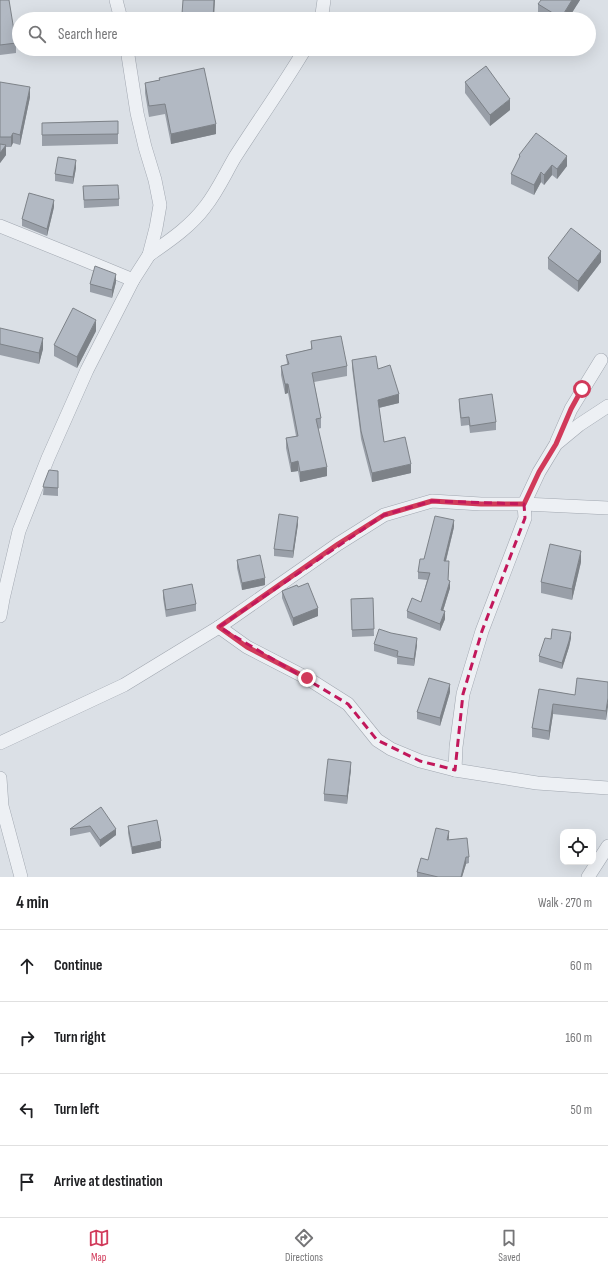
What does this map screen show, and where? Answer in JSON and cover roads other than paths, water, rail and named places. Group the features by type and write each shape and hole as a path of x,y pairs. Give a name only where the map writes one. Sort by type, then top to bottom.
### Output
{"street":[{"path":"116,0 119,12"},
{"path":"322,12 324,0"},
{"path":"0,616 19,531 45,466 87,370 133,280 149,255 156,228 160,205 155,180 137,113 129,56"},
{"path":"149,255 180,232 206,207 235,158 264,116 301,56"},
{"path":"0,226 133,280"},
{"path":"456,770 456,747 463,694 482,631 525,518 524,504 539,472 556,444 571,409 600,360"},
{"path":"556,444 578,425 608,406"},
{"path":"0,743 124,685 219,627 338,544 384,515 432,501 608,508"},
{"path":"219,627 247,647 307,678 348,704 377,740 391,749 420,761 456,770 537,783 608,788"},
{"path":"0,778 2,806 21,877"},
{"path":"588,877 608,846"}]}
